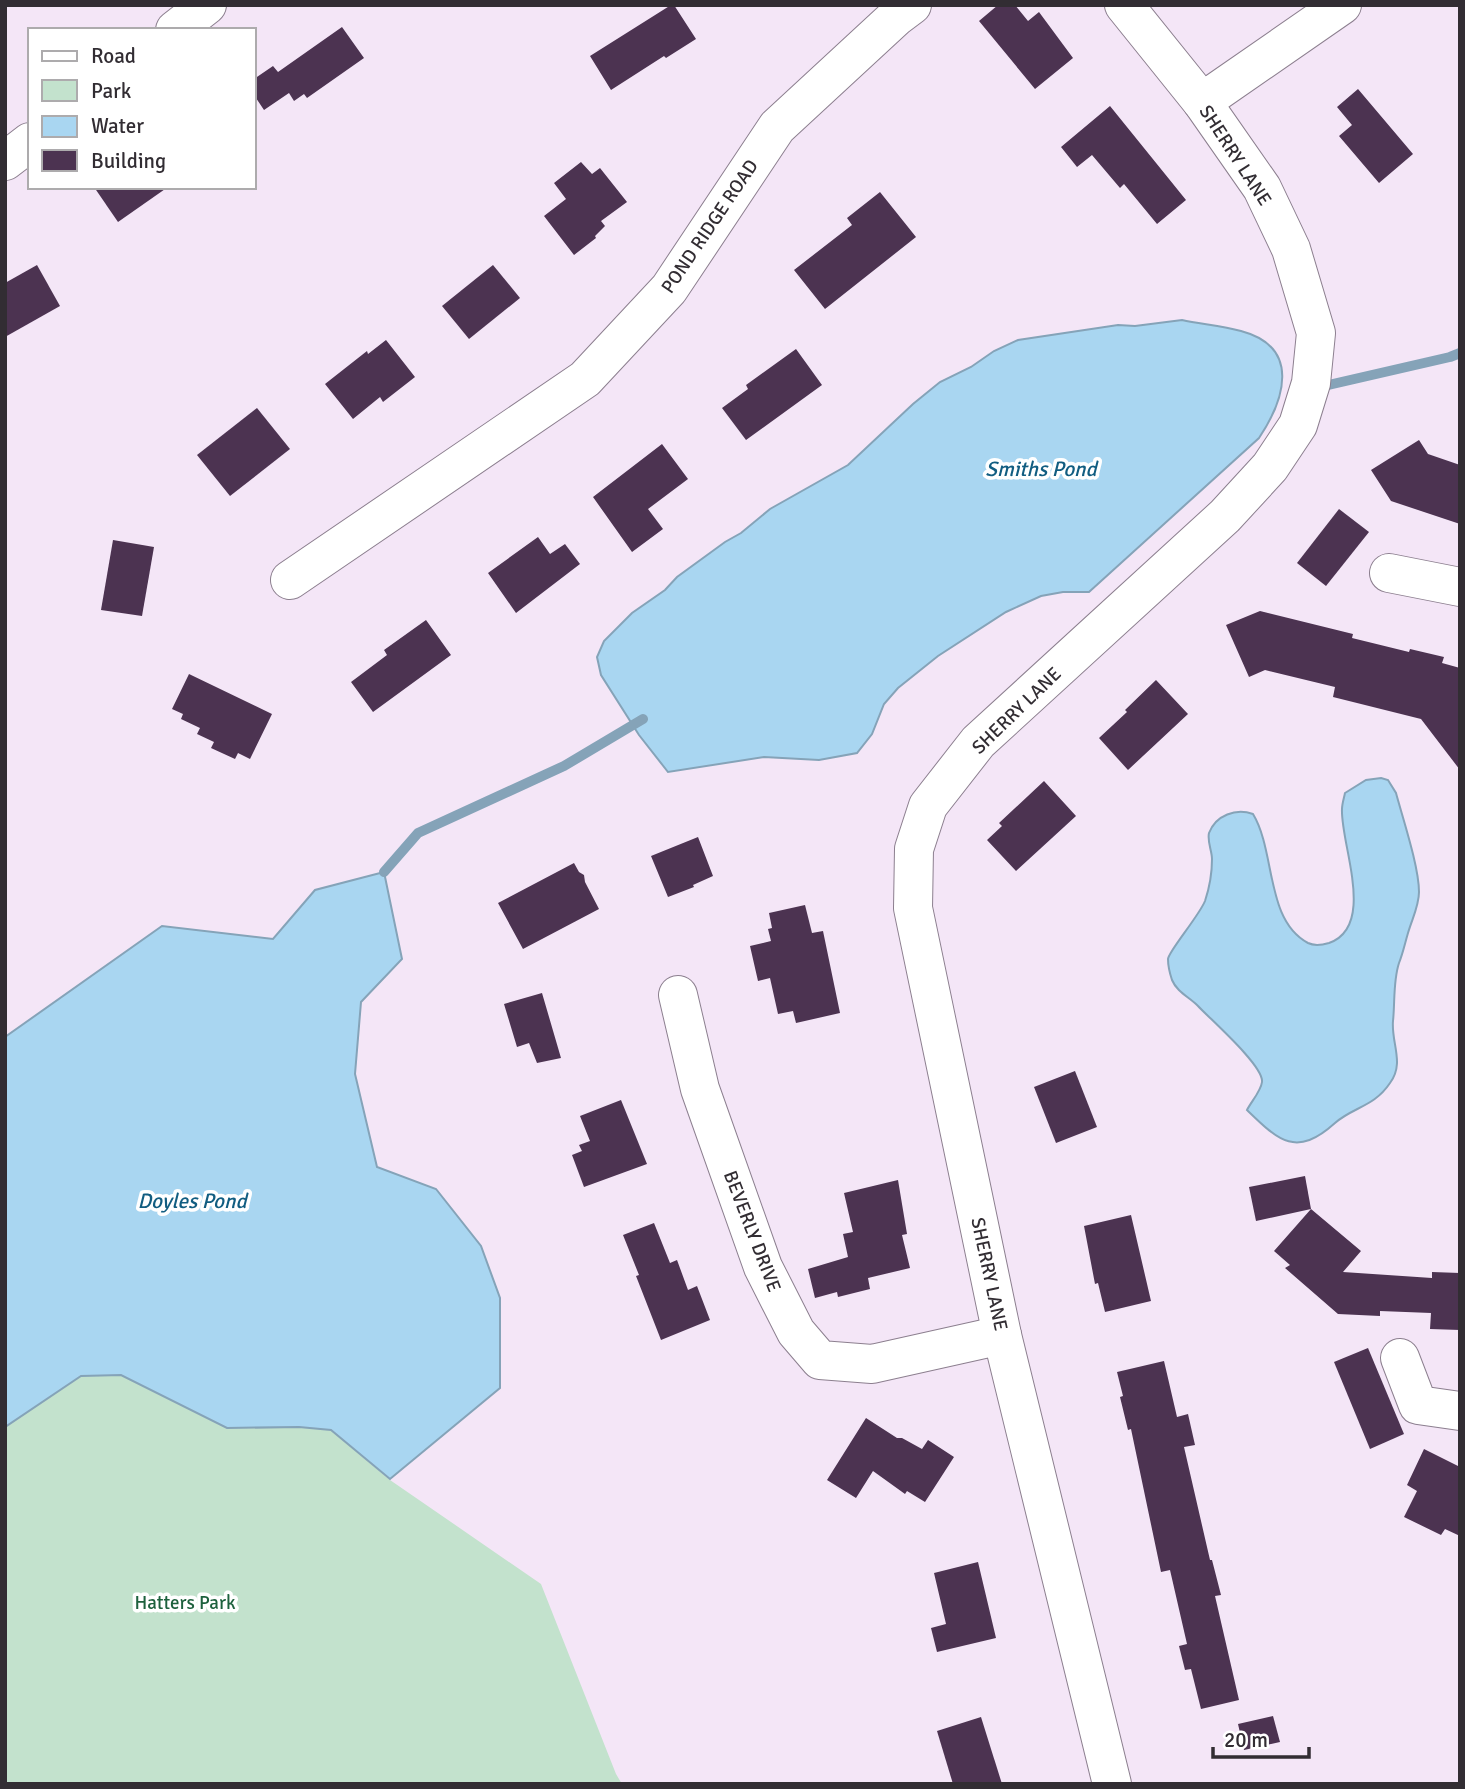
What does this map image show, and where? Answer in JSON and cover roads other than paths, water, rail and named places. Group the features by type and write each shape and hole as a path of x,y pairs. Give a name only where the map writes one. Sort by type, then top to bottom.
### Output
{"street":[{"path":"178,28 207,5"},
{"name":"POND RIDGE ROAD","path":"290,580 584,379 669,289 777,127 895,17 912,5"},
{"name":"SHERRY LANE","path":"1112,1784 1002,1335 913,908 914,849 928,806 978,743 1225,516 1270,467 1298,425 1311,383 1315,333 1291,249 1262,188 1202,102 1124,5"},
{"path":"1202,102 1342,5"},
{"path":"5,161 28,144"},
{"path":"1389,573 1460,587"},
{"name":"BEVERLY DRIVE","path":"678,995 700,1089 763,1267 796,1332 820,1360 872,1364 1002,1335"},
{"path":"1400,1358 1418,1405 1460,1411"}],"water":[{"name":"Smiths Pond","path":"1182,320 1241,331 1260,339 1273,349 1280,362 1282,376 1276,407 1259,438 1089,592 1063,592 1041,596 1006,612 938,656 898,688 884,704 872,734 857,753 819,760 764,757 668,772 639,735 601,675 597,657 604,641 632,613 770,509 848,465 940,382 971,367 994,351 1018,340 1118,325 1135,326"},
{"path":"1366,780 1388,780 1396,793 1414,857 1419,892 1396,977 1393,1029 1397,1068 1384,1091 1370,1102 1309,1140 1288,1141 1269,1130 1247,1110 1262,1082 1255,1065 1177,988 1171,978 1169,955 1205,901 1212,864 1209,833 1222,817 1240,812 1253,814 1265,847 1278,902 1284,918 1294,932 1315,945 1329,943 1343,934 1351,920 1354,902 1343,824 1345,793"},
{"name":"Doyles Pond","path":"384,872 402,959 361,1002 355,1074 377,1167 436,1189 481,1246 500,1298 500,1388 390,1479 331,1430 299,1427 227,1428 121,1375 81,1376 5,1427 5,1037 162,926 273,939 315,890"}],"waterway":[{"path":"1324,386 1460,353"},
{"path":"384,872 418,833 564,766 643,719"}],"park label":[{"name":"Hatters Park","path":"185,1602"}]}
